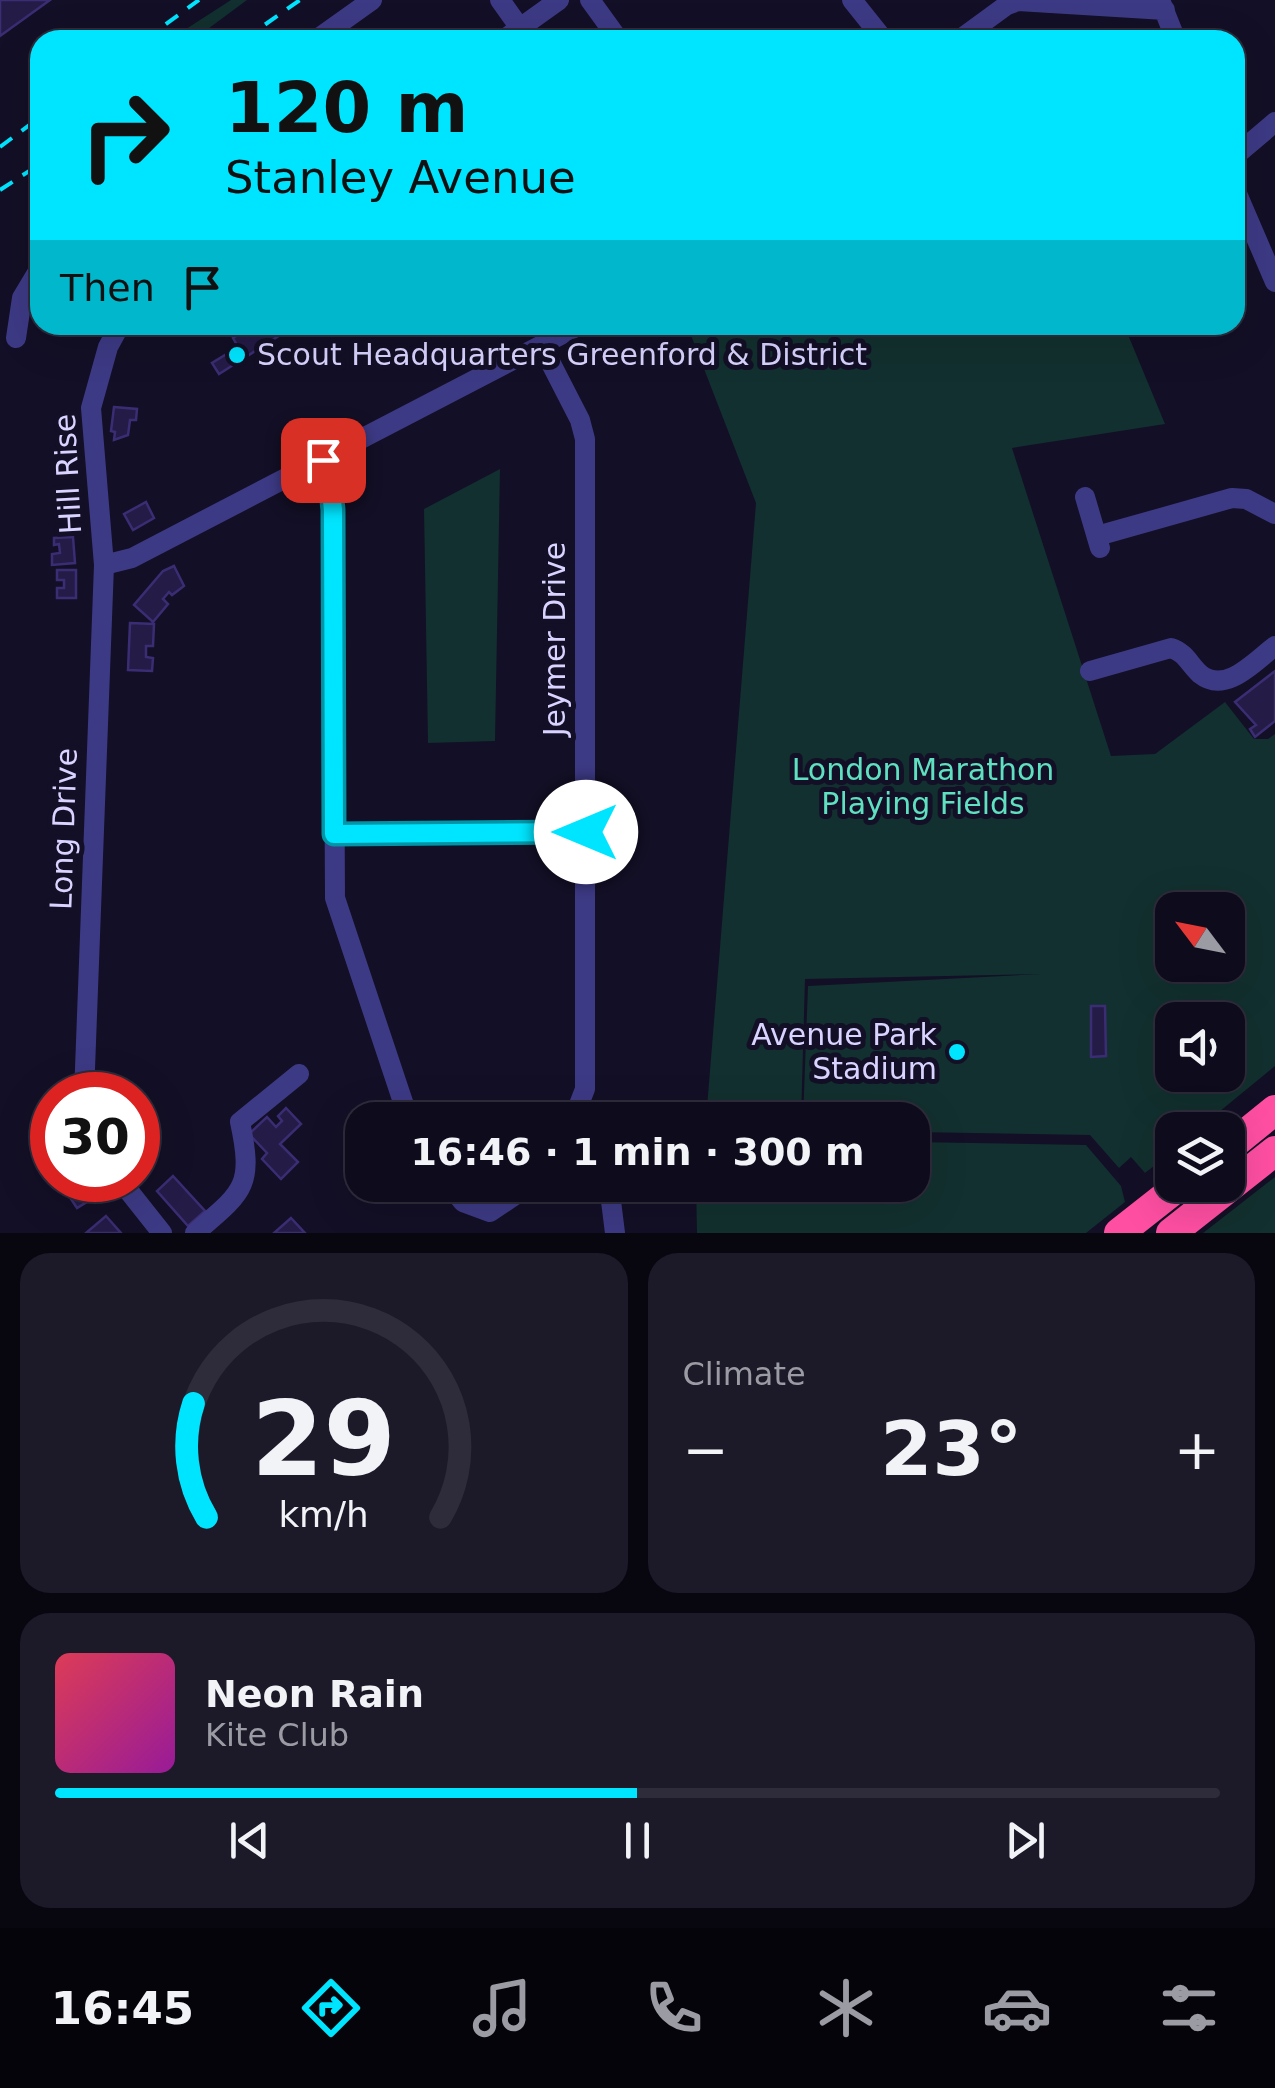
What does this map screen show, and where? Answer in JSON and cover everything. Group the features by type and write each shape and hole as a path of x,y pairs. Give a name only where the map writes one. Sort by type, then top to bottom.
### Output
{"highway":[{"path":"1245,1134 1275,1110"},
{"path":"1171,1233 1275,1151"},
{"path":"1120,1233 1159,1202"}],"street":[{"path":"330,30 372,0"},
{"path":"500,0 510,30"},
{"path":"517,30 559,0"},
{"path":"590,0 612,30"},
{"path":"852,0 876,30"},
{"path":"973,30 1006,5 1018,1 1162,5 1172,30"},
{"path":"1245,148 1275,122"},
{"path":"1245,212 1275,282"},
{"path":"16,338 22,298 30,285"},
{"name":"Hill Rise","path":"104,565 91,408 114,335"},
{"path":"104,565 132,558 562,335"},
{"name":"Jeymer Drive","path":"542,346 580,420 585,439 584,1089 580,1102"},
{"path":"323,460 333,510 335,898 403,1102"},
{"path":"1085,497 1099,542 1232,498 1246,499 1275,514"},
{"name":"Long Drive","path":"85,1072 104,565"},
{"path":"1090,672 1172,648 1184,652 1197,672 1211,680 1234,678 1275,646"},
{"path":"334,834 586,832"},
{"path":"196,1233 234,1199 244,1182 248,1159 240,1122 299,1074"},
{"path":"137,1202 162,1233"},
{"path":"463,1202 490,1212 505,1202"},
{"path":"612,1202 615,1233"}],"green space":[{"path":"231,0 247,0 206,30 184,30"},
{"name":"London Marathon Playing Fields","path":"691,335 1128,335 1165,424 1012,448 1111,756 1155,754 1225,702 1254,739 1268,739 1275,734 1275,1066 1245,1091 1245,1002 1155,1002 1155,1092 1243,1092 1219,1112 1155,1112 1155,1165 1145,1173 1131,1157 1119,1168 1090,1135 930,1132 930,1102 804,1102 808,986 1042,974 805,979 802,1102 707,1102 756,503"},
{"path":"500,469 495,741 428,743 424,509"},
{"path":"930,1142 1086,1145 1121,1186 1125,1202 1086,1233 697,1233 696,1202 930,1202"},
{"path":"1275,1177 1275,1233 1203,1233 1245,1202"}],"building":[{"path":"0,0 50,0 0,36"},
{"name":"Scout Headquarters Greenford & District","path":"280,335 219,374 212,363 238,347 233,338"},
{"path":"114,407 137,409 136,420 130,420 128,435 114,440 115,432 111,431"},
{"path":"146,502 154,518 133,530 124,514"},
{"path":"73,537 75,563 52,565 52,554 60,553 54,538"},
{"path":"174,566 184,586 172,595 169,592 163,599 168,604 153,622 134,605 163,571"},
{"path":"57,570 76,570 76,598 57,598 57,588 64,588 64,580 57,580"},
{"path":"130,623 154,624 153,646 146,646 146,657 153,658 152,671 128,670"},
{"path":"1275,671 1275,721 1255,737 1250,729 1256,725 1235,702"},
{"path":"1091,1006 1105,1006 1106,1056 1091,1057"},
{"path":"286,1108 301,1124 280,1144 298,1162 281,1179 262,1159 267,1153 249,1134 267,1117 276,1127 282,1121 278,1116"},
{"path":"173,1176 205,1211 188,1226 160,1194 160,1188"},
{"path":"106,1216 121,1233 86,1233"},
{"path":"291,1218 305,1233 274,1233"}],"railway":[{"path":"158,30 199,0"},
{"path":"257,30 300,0"},
{"path":"0,147 30,124"},
{"path":"0,190 30,170"}],"place":[{"name":"Scout Headquarters Greenford & District","path":"237,355"},
{"name":"Avenue Park Stadium","path":"957,1052"}],"route":[{"path":"323,460 333,510 334,834 586,832"}]}
